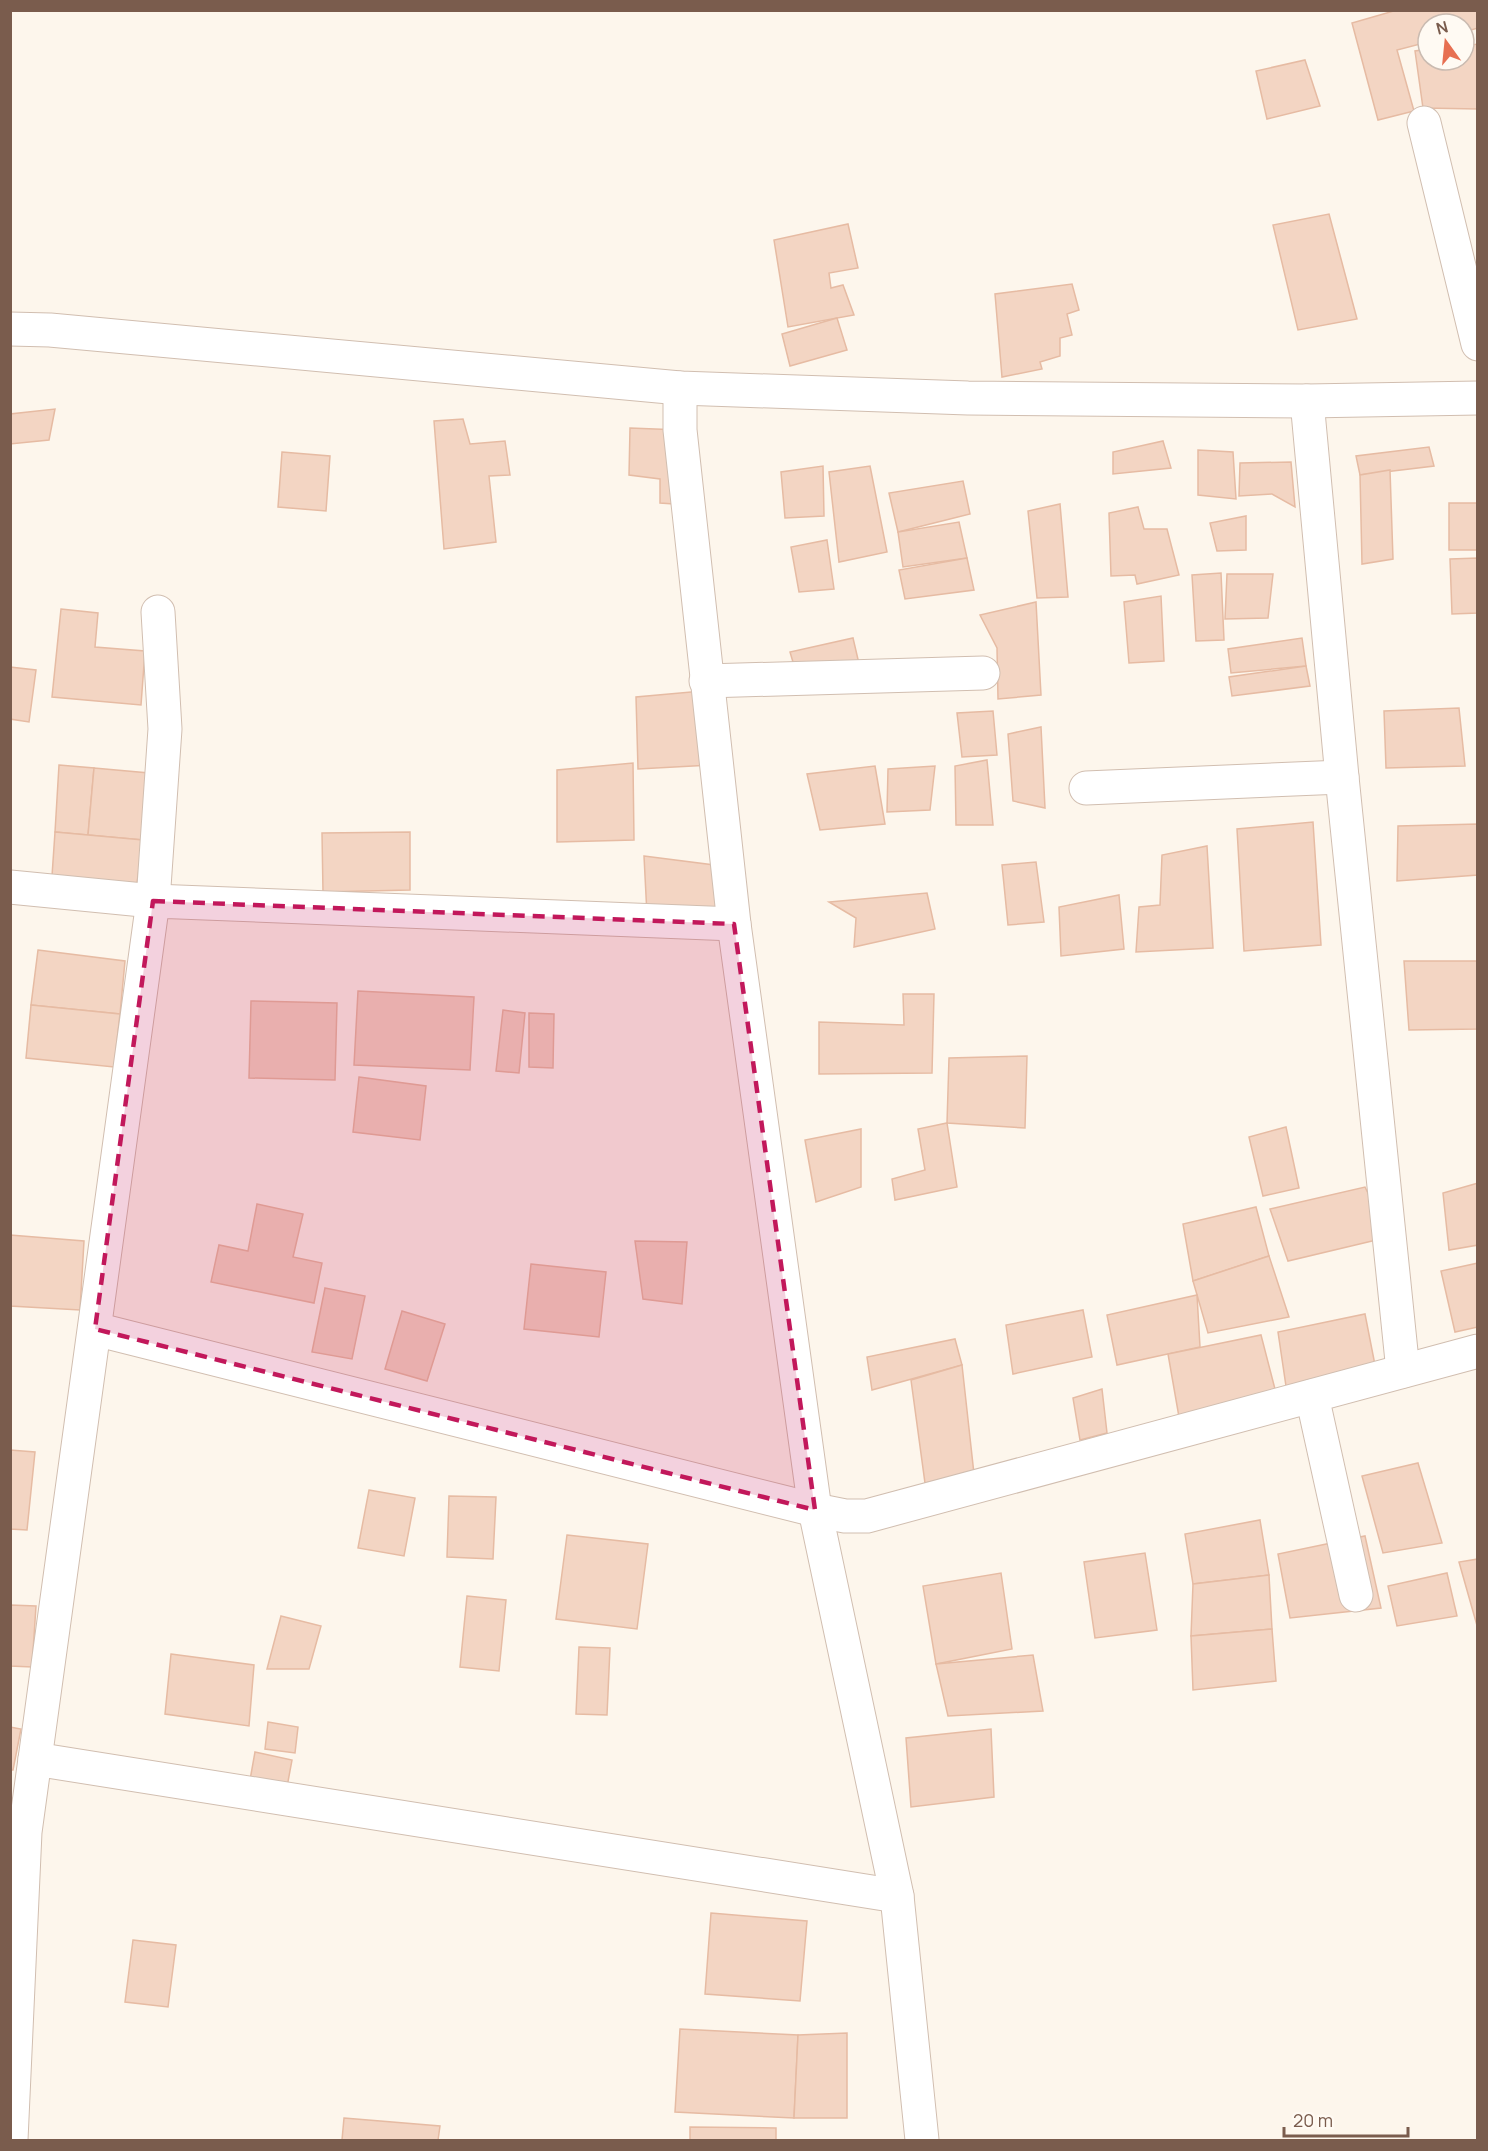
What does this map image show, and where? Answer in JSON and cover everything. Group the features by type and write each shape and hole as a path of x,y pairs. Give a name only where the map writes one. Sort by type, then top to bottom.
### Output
{"street":[{"path":"1424,123 1478,344"},
{"path":"10,329 50,330 680,388 968,398 1307,400 1478,398"},
{"path":"680,388 680,430 734,924 815,1510 897,1896 922,2140"},
{"path":"1307,400 1342,777 1403,1371"},
{"path":"11,2140 18,1831 35,1759 153,901 165,729 158,612"},
{"path":"706,681 983,673"},
{"path":"1086,788 1342,777"},
{"path":"10,887 153,901 734,924"},
{"path":"94,1329 845,1516 867,1516 1478,1351"},
{"path":"1312,1396 1356,1595"},
{"path":"35,1759 897,1896"}],"highlighted area":[{"path":"153,901 734,924 815,1510 95,1329"}],"building":[{"path":"1397,10 1478,10 1478,28 1476,29 1476,12 1416,12 1416,45 1397,50 1414,111 1378,120 1352,23"},
{"path":"1476,44 1478,44 1478,109 1423,108 1418,72 1476,72"},
{"path":"1305,60 1320,106 1267,119 1256,71"},
{"path":"1329,214 1357,319 1298,330 1273,225"},
{"path":"848,224 858,268 829,273 831,288 843,285 854,315 788,327 774,240"},
{"path":"1072,284 1079,310 1067,314 1072,335 1060,338 1060,356 1040,362 1042,369 1002,377 995,294"},
{"path":"837,318 847,350 790,366 782,334"},
{"path":"55,409 49,440 10,444 10,414"},
{"path":"463,419 470,444 505,441 510,475 489,476 496,542 444,549 434,421"},
{"path":"630,428 680,430 688,505 660,503 660,479 629,475"},
{"path":"1163,441 1171,468 1113,474 1113,452"},
{"path":"1429,447 1434,466 1360,475 1356,456"},
{"path":"1198,450 1233,452 1236,499 1198,495"},
{"path":"282,452 330,456 326,511 278,507"},
{"path":"1291,462 1295,507 1272,494 1239,496 1240,463"},
{"path":"823,466 824,516 785,518 781,472"},
{"path":"870,466 887,552 839,562 829,472"},
{"path":"1390,470 1393,559 1362,564 1360,475"},
{"path":"963,481 970,514 898,532 889,493"},
{"path":"1449,503 1478,503 1478,550 1449,550"},
{"path":"1060,504 1068,597 1037,598 1028,511"},
{"path":"1138,507 1144,529 1167,529 1179,575 1137,584 1135,575 1111,576 1109,513"},
{"path":"1246,516 1246,550 1217,551 1210,523"},
{"path":"959,522 967,558 903,567 898,532"},
{"path":"827,540 834,589 799,592 791,547"},
{"path":"967,558 974,590 905,599 899,570"},
{"path":"1478,558 1478,613 1452,614 1450,559"},
{"path":"1221,573 1224,640 1196,641 1192,575"},
{"path":"1227,574 1273,574 1268,618 1225,619"},
{"path":"1161,596 1164,661 1129,663 1124,602"},
{"path":"1036,602 1041,695 998,699 997,648 980,615"},
{"path":"61,609 98,613 95,647 145,651 141,705 52,697"},
{"path":"853,638 864,685 801,689 790,652"},
{"path":"1302,638 1306,666 1231,673 1228,649"},
{"path":"1306,666 1310,686 1232,696 1229,677"},
{"path":"10,667 36,670 29,722 10,719"},
{"path":"702,691 711,765 638,769 636,697"},
{"path":"1459,708 1465,766 1386,768 1384,711"},
{"path":"993,711 997,755 962,757 957,713"},
{"path":"1041,727 1045,808 1013,801 1008,734"},
{"path":"987,760 993,825 956,825 955,766"},
{"path":"633,763 634,840 557,842 557,770"},
{"path":"59,765 94,768 88,835 55,832"},
{"path":"875,766 885,824 820,830 807,774"},
{"path":"935,766 930,810 887,812 888,769"},
{"path":"94,768 149,773 143,840 88,835"},
{"path":"1313,822 1321,945 1244,951 1237,829"},
{"path":"1478,824 1478,875 1397,881 1398,826"},
{"path":"55,832 143,840 136,890 52,876"},
{"path":"410,832 410,890 323,892 322,833"},
{"path":"1207,846 1213,948 1136,952 1139,907 1160,905 1162,855"},
{"path":"644,856 722,866 720,917 647,915"},
{"path":"1036,862 1044,922 1008,925 1002,865"},
{"path":"927,893 935,929 854,947 856,918 829,902"},
{"path":"1119,895 1124,949 1061,956 1059,907"},
{"path":"38,950 125,961 120,1014 31,1005"},
{"path":"1404,961 1478,961 1478,1029 1409,1030"},
{"path":"358,991 474,997 470,1070 354,1065"},
{"path":"903,994 934,994 932,1073 819,1074 819,1022 904,1025"},
{"path":"251,1001 337,1003 335,1080 249,1078"},
{"path":"31,1005 120,1014 114,1067 26,1058"},
{"path":"503,1010 525,1013 519,1073 496,1071"},
{"path":"529,1013 554,1014 553,1068 529,1067"},
{"path":"1027,1056 1025,1128 947,1123 949,1058"},
{"path":"359,1077 426,1086 420,1140 353,1132"},
{"path":"947,1123 957,1187 895,1200 892,1179 925,1170 918,1129"},
{"path":"1286,1127 1299,1188 1263,1196 1249,1137"},
{"path":"861,1129 861,1187 816,1202 805,1140"},
{"path":"1478,1183 1478,1245 1449,1250 1443,1193"},
{"path":"1365,1187 1389,1237 1288,1261 1270,1209"},
{"path":"257,1204 303,1214 293,1257 322,1263 314,1303 211,1282 219,1245 248,1251"},
{"path":"1256,1207 1269,1256 1193,1281 1183,1224"},
{"path":"10,1235 84,1241 80,1310 10,1306"},
{"path":"635,1241 687,1242 682,1304 643,1299"},
{"path":"1269,1256 1289,1317 1208,1333 1193,1281"},
{"path":"1478,1263 1478,1327 1455,1332 1441,1271"},
{"path":"531,1264 606,1272 599,1337 524,1329"},
{"path":"325,1288 365,1296 352,1359 312,1352"},
{"path":"1197,1295 1200,1347 1117,1365 1107,1315"},
{"path":"1083,1310 1092,1357 1013,1374 1006,1325"},
{"path":"402,1311 445,1324 427,1381 385,1369"},
{"path":"1365,1314 1375,1365 1286,1386 1278,1332"},
{"path":"1261,1335 1276,1393 1179,1417 1168,1354"},
{"path":"955,1339 962,1365 872,1390 867,1357"},
{"path":"962,1365 974,1474 925,1483 911,1380"},
{"path":"1102,1389 1107,1433 1080,1440 1073,1398"},
{"path":"10,1450 35,1452 27,1530 10,1529"},
{"path":"1418,1463 1442,1543 1383,1553 1362,1476"},
{"path":"369,1490 415,1498 404,1556 358,1548"},
{"path":"449,1496 496,1497 493,1559 447,1557"},
{"path":"1260,1520 1269,1575 1193,1584 1185,1534"},
{"path":"567,1535 648,1544 637,1629 556,1619"},
{"path":"1365,1536 1381,1608 1290,1618 1278,1554"},
{"path":"1145,1553 1157,1630 1095,1638 1084,1562"},
{"path":"1478,1559 1478,1629 1459,1562"},
{"path":"1001,1573 1012,1649 936,1664 923,1586"},
{"path":"1447,1573 1457,1616 1397,1626 1388,1586"},
{"path":"1269,1575 1272,1629 1191,1636 1193,1584"},
{"path":"467,1596 506,1600 499,1671 460,1667"},
{"path":"10,1605 36,1606 32,1667 10,1666"},
{"path":"281,1616 321,1626 309,1669 267,1669"},
{"path":"1272,1629 1276,1681 1193,1690 1191,1636"},
{"path":"579,1647 610,1648 607,1715 576,1714"},
{"path":"171,1654 254,1665 249,1726 165,1714"},
{"path":"1033,1655 1043,1711 948,1716 936,1664"},
{"path":"268,1722 298,1727 295,1753 265,1749"},
{"path":"10,1727 21,1729 13,1770 10,1770"},
{"path":"991,1729 994,1797 911,1807 906,1738"},
{"path":"255,1752 292,1760 287,1787 250,1780"},
{"path":"711,1913 807,1921 800,2001 705,1994"},
{"path":"133,1940 176,1945 168,2007 125,2002"},
{"path":"680,2029 798,2035 794,2118 675,2112"},
{"path":"847,2033 847,2118 794,2118 798,2035"},
{"path":"344,2118 440,2126 438,2140 342,2140"},
{"path":"690,2127 776,2128 776,2140 690,2140"}]}
